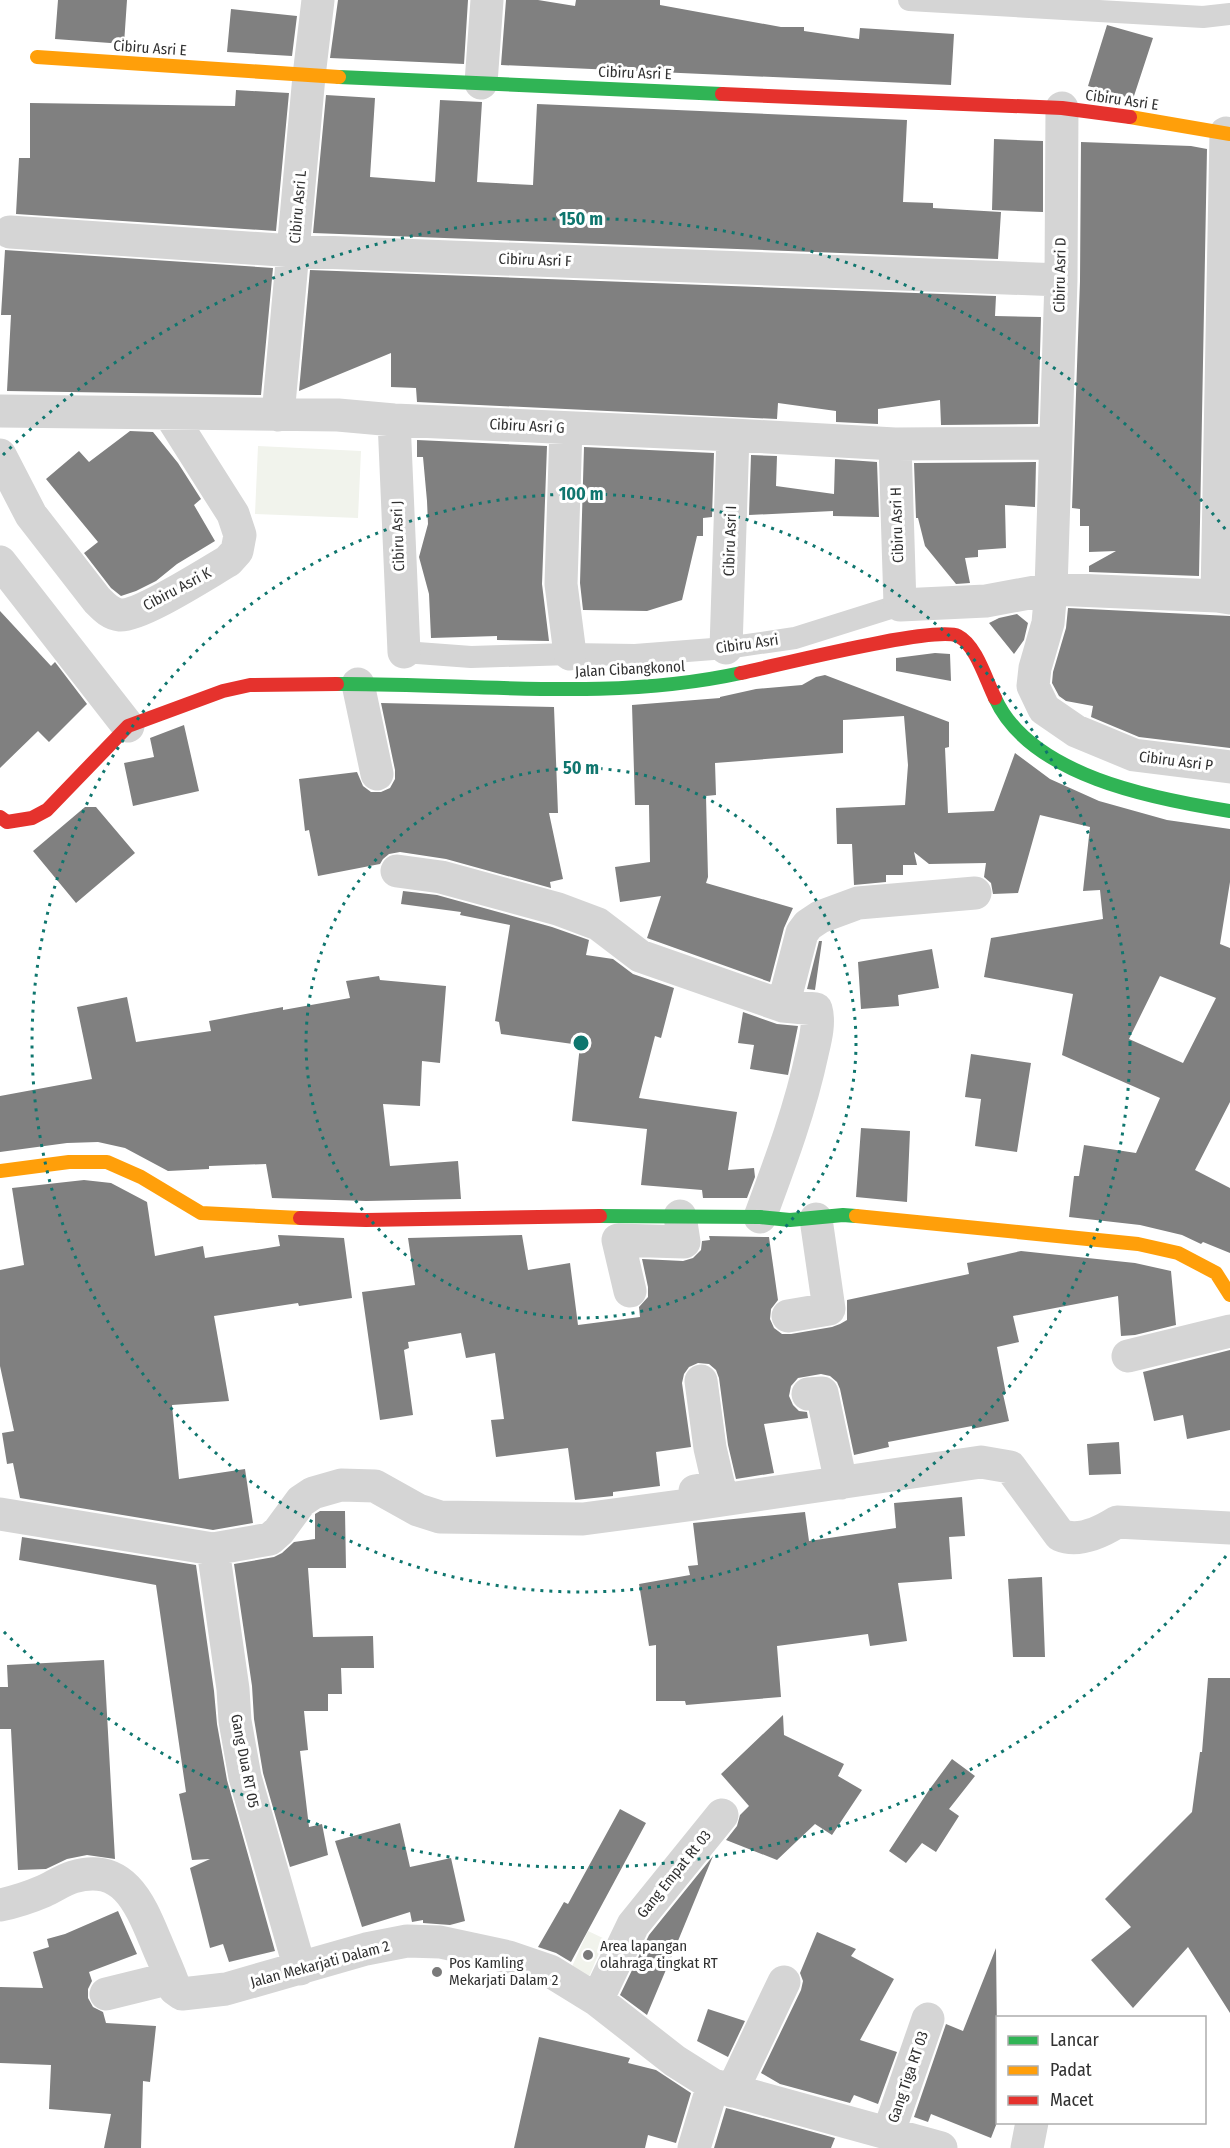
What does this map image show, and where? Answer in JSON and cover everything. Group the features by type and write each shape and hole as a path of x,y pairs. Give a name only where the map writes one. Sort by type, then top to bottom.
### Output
{"street":[{"name":"Cibiru Asri L","path":"278,415 318,0"},
{"path":"481,83 487,0"},
{"name":"Cibiru Asri E","path":"37,57 309,76 1062,108 1228,134"},
{"name":"Cibiru Asri D","path":"1051,589 1061,280 1062,108"},
{"path":"1051,589 1224,597 1228,134"},
{"name":"Cibiru Asri F","path":"10,232 294,251 1061,280"},
{"name":"Cibiru Asri G","path":"0,411 338,415 394,420 895,444 1054,442"},
{"name":"Cibiru Asri K","path":"0,455 31,515 97,600 109,612 127,615 147,607 228,561 237,551 240,535 233,514 169,413"},
{"name":"Cibiru Asri J","path":"394,420 404,652"},
{"path":"566,428 561,584 570,654"},
{"name":"Cibiru Asri I","path":"726,648 733,435"},
{"name":"Cibiru Asri H","path":"895,444 900,605"},
{"path":"0,562 128,726"},
{"name":"Cibiru Asri","path":"900,605 986,600 1051,589"},
{"name":"Cibiru Asri P","path":"1051,589 1048,623 1035,668 1034,686 1044,709 1076,732 1134,756 1230,767"},
{"name":"Jalan Cibangkonol","path":"0,817 7,822 19,821 47,810 128,726 223,691 250,685 358,684 593,689 704,681 897,639 934,634 957,635 972,648 1000,710 1023,735 1058,762 1104,783 1172,802 1230,811"},
{"path":"358,684 377,774"},
{"path":"397,871 441,877 558,909 598,924 640,956 783,1006 816,1009 818,1016 806,1083 787,1144 760,1217"},
{"path":"783,1006 802,933 808,925 820,917 858,903 975,893"},
{"path":"0,1172 90,1161 107,1162 122,1167 201,1213 208,1214 366,1220 541,1216 760,1217 790,1220 843,1215 1138,1244 1178,1253 1216,1273 1230,1295"},
{"path":"630,1291 618,1240 684,1242 680,1216"},
{"path":"788,1316 829,1310 816,1219"},
{"path":"1128,1356 1230,1331"},
{"path":"695,1504 695,1491 719,1487 710,1448 701,1381"},
{"path":"808,1394 822,1393 841,1483"},
{"path":"0,1514 213,1549 270,1539 279,1531 301,1501 313,1493 341,1485 375,1486 418,1510 440,1517 583,1519 981,1462 1010,1467 1060,1535 1071,1539 1101,1532 1118,1522 1215,1529 1230,1528"},
{"name":"Gang Dua RT 05","path":"213,1549 233,1689 235,1721 245,1777 300,1969"},
{"name":"Gang Empat Rt 03","path":"597,2000 633,1925 722,1815"},
{"path":"0,1905 25,1899 73,1877 96,1874 116,1880 126,1886 138,1903 171,1978 106,1994"},
{"name":"Jalan Mekarjati Dalam 2","path":"171,1978 175,1989 182,1994 226,1989 366,1949 407,1941 440,1942 509,1957 550,1971 597,2000 675,2061 722,2088 844,2135 888,2134 941,2148"},
{"path":"694,2148 722,2088 784,1982"},
{"name":"Gang Tiga RT 03","path":"888,2134 928,2019"},
{"path":"1027,2148 1032,2124"}],"lane":[{"path":"909,0 1203,17 1230,14"},
{"name":"Cibiru Asri","path":"404,652 471,657 635,655 726,648 795,638 900,605"}],"shaded area":[{"path":"258,446 361,451 358,518 255,514"},
{"name":"Area lapangan olahraga tingkat RT","path":"588,1931 605,1939 588,1979 570,1971"}],"building":[{"path":"58,0 127,0 124,44 55,39"},
{"path":"338,0 468,0 464,64 330,58"},
{"path":"506,0 538,0 575,6 576,0 660,0 660,5 781,27 804,27 804,31 859,39 860,28 954,34 951,85 501,65"},
{"path":"231,9 297,16 292,56 227,52"},
{"path":"1107,25 1153,38 1133,99 1088,86"},
{"path":"236,90 289,93 276,231 16,214 19,158 30,158 30,103 235,106"},
{"path":"326,95 375,98 370,177 435,182 440,100 482,102 477,182 533,185 537,104 907,120 903,202 933,203 933,208 1001,212 998,259 313,233"},
{"path":"994,139 1043,141 1043,212 992,210"},
{"path":"1081,142 1191,146 1207,149 1199,576 1089,572 1089,566 1116,551 1089,552 1089,526 1080,526 1080,509 1072,508 1080,281"},
{"path":"5,250 273,268 261,395 7,391 11,315 1,315"},
{"path":"310,270 996,296 995,316 1041,317 1038,424 941,425 940,400 878,409 878,424 836,422 836,411 778,403 777,419 417,402 416,388 391,387 391,353 299,391"},
{"path":"130,431 153,432 178,463 201,499 194,505 215,541 177,564 156,581 121,596 111,588 84,553 98,542 46,479 79,451 89,462"},
{"path":"417,440 547,446 542,584 549,641 497,640 497,636 431,638 429,594 419,557 428,524 423,457 417,457"},
{"path":"584,447 714,453 712,517 703,518 703,536 697,536 682,600 647,611 583,610 580,583"},
{"path":"751,455 777,456 776,486 834,494 835,459 877,462 879,517 833,516 833,511 749,515"},
{"path":"1036,462 1035,507 1005,505 1006,548 978,550 978,557 965,558 970,583 956,584 925,546 918,518 916,518 914,463"},
{"path":"1068,608 1230,616 1230,748 1139,737 1091,717 1093,706 1066,701 1059,696 1052,683 1053,672 1066,628"},
{"path":"0,611 51,666 55,662 87,704 49,742 38,731 0,768"},
{"path":"1017,614 1028,623 1024,640 1014,654 989,623"},
{"path":"935,653 950,654 951,681 896,671 896,658"},
{"path":"825,675 949,722 949,747 945,748 948,813 994,811 1015,753 1050,779 1099,801 1167,820 1230,829 1230,882 1220,944 1230,948 1230,1102 1195,1170 1230,1188 1230,1253 1182,1235 1140,1225 1069,1217 1074,1176 1079,1176 1084,1145 1136,1153 1160,1098 1062,1055 1073,994 984,977 991,938 1103,919 1100,890 1083,891 1090,827 1040,815 1018,893 993,894 991,883 984,877 986,863 929,864 914,852 917,865 903,865 903,875 886,875 886,882 854,885 852,844 837,844 836,808 905,805 908,765 904,716 843,720 843,753 715,763 716,795 706,796 708,877 706,883 793,908 784,928 770,982 647,938 661,896 620,902 615,867 650,862 649,805 635,805 632,705 720,698 756,689 802,685","holes":["1160,976 1216,998 1183,1063 1129,1039"]},
{"path":"381,703 554,707 558,813 549,813 563,879 550,882 551,888 446,859 400,852 389,854 380,864 318,876 309,830 305,831 299,779 357,772 363,786 371,792 381,792 390,788 395,779 395,770"},
{"path":"184,725 199,791 133,806 124,763 154,757 150,738"},
{"path":"85,807 96,807 135,853 76,903 33,851"},
{"path":"403,891 437,895 552,927 589,940 586,955 613,959 633,974 674,988 661,1038 655,1036 639,1098 737,1112 728,1170 754,1168 755,1177 747,1198 703,1198 702,1190 641,1185 647,1129 572,1121 580,1045 501,1034 499,1022 495,1021 510,925 460,915 461,912 401,904"},
{"path":"819,941 822,941 815,990 807,989"},
{"path":"932,949 939,988 898,995 899,1006 861,1009 858,962"},
{"path":"379,976 380,980 446,986 440,1063 422,1061 420,1106 383,1104 390,1166 458,1161 461,1199 366,1201 272,1198 266,1164 209,1166 209,1169 168,1171 125,1148 98,1142 67,1143 0,1152 0,1096 92,1079 77,1007 127,997 136,1042 211,1031 209,1021 283,1007 283,1010 350,998 346,981"},
{"path":"743,1012 777,1024 798,1026 788,1075 750,1069 754,1045 738,1043"},
{"path":"971,1054 1031,1063 1017,1152 975,1146 981,1099 965,1097"},
{"path":"861,1128 910,1131 907,1202 856,1197"},
{"path":"84,1180 111,1183 147,1202 155,1256 203,1246 205,1258 280,1246 278,1235 344,1238 352,1298 299,1306 298,1303 214,1316 229,1401 172,1405 179,1479 245,1469 253,1523 213,1530 20,1498 13,1463 7,1464 2,1433 14,1431 0,1366 0,1270 24,1265 12,1188"},
{"path":"522,1235 528,1270 570,1263 578,1325 640,1317 639,1307 648,1297 642,1259 683,1261 693,1258 701,1250 702,1241 710,1240 709,1236 769,1237 778,1300 771,1309 770,1319 774,1328 782,1334 840,1324 847,1320 847,1300 969,1274 967,1263 1021,1251 1135,1263 1171,1271 1176,1325 1121,1336 1118,1296 1013,1316 1019,1342 997,1347 1009,1421 888,1442 889,1447 854,1455 837,1382 830,1376 821,1374 798,1378 791,1386 789,1396 799,1411 807,1412 808,1418 764,1424 774,1473 736,1479 728,1445 719,1378 716,1370 709,1364 698,1363 689,1367 682,1383 691,1447 656,1452 660,1486 613,1492 613,1496 575,1500 568,1448 496,1457 491,1420 504,1419 495,1353 466,1358 461,1333 408,1342 409,1348 404,1350 413,1415 380,1420 362,1292 415,1285 408,1238"},
{"path":"1230,1350 1230,1430 1187,1439 1183,1415 1154,1421 1143,1372"},
{"path":"1119,1442 1121,1474 1089,1475 1087,1444"},
{"path":"962,1497 965,1536 949,1537 952,1579 898,1583 907,1641 870,1646 868,1634 777,1646 781,1697 686,1705 685,1701 656,1701 656,1645 649,1646 639,1584 690,1575 688,1566 698,1565 693,1523 805,1512 809,1541 896,1528 894,1503"},
{"path":"320,1511 345,1511 346,1568 308,1568 313,1637 373,1636 374,1668 341,1668 342,1694 328,1694 328,1711 304,1711 308,1750 300,1751 309,1827 322,1824 328,1855 290,1867 263,1773 234,1564 274,1557 294,1542 315,1539 315,1514"},
{"path":"22,1537 196,1565 217,1724 227,1780 275,1951 229,1962 223,1944 210,1948 190,1868 210,1859 192,1860 179,1794 186,1792 156,1585 19,1560"},
{"path":"1042,1577 1045,1657 1013,1657 1008,1579"},
{"path":"104,1660 115,1859 87,1855 67,1859 46,1869 18,1870 11,1729 0,1729 0,1687 8,1687 7,1665"},
{"path":"1208,1678 1230,1678 1230,2013 1188,1947 1133,2008 1091,1960 1131,1927 1105,1899 1192,1812 1200,1752 1202,1752"},
{"path":"783,1715 784,1735 844,1764 838,1776 862,1790 832,1835 815,1824 777,1860 726,1840 737,1826 740,1815 749,1806 721,1774"},
{"path":"952,1759 975,1776 949,1809 959,1816 936,1852 922,1843 906,1863 889,1851"},
{"path":"620,1809 646,1823 571,1962 556,1953 538,1947 564,1902 568,1904"},
{"path":"400,1823 410,1867 451,1858 465,1921 450,1925 423,1923 423,1920 412,1922 410,1912 362,1927 335,1841"},
{"path":"713,1856 647,2015 620,1995 649,1935"},
{"path":"118,1911 137,1954 89,1972 92,1981 88,1989 88,1998 93,2007 103,2012 106,2023 156,2026 150,2082 143,2081 141,2148 104,2148 111,2114 49,2109 51,2065 0,2063 0,1987 43,1988 33,1952 49,1947 47,1939 65,1934"},
{"path":"817,1932 856,1949 851,1956 894,1979 860,2040 897,2052 878,2104 854,2095 850,2103 780,2084 761,2073 801,1990 803,1981 800,1973"},
{"path":"996,1948 996,2124 991,2138 931,2114 928,2122 914,2117 946,2024 963,2031"},
{"path":"708,2009 745,2021 728,2057 697,2041"},
{"path":"539,2037 630,2058 628,2063 656,2070 691,2093 676,2143 648,2135 645,2148 514,2148"},
{"path":"726,2108 835,2138 831,2148 714,2148"}],"traffic: fast":[{"path":"339,77 722,94"},
{"path":"337,684 590,689 691,682 741,673"},
{"path":"995,698 1012,725 1036,747 1065,765 1131,791 1230,811"},
{"path":"600,1216 760,1217 790,1220 856,1216"}],"traffic: slow":[{"path":"37,57 339,77"},
{"path":"1130,117 1230,134"},
{"path":"0,1171 69,1162 107,1162 141,1177 201,1213 300,1218"},
{"path":"856,1216 1138,1244 1178,1253 1216,1273 1230,1295"}],"traffic: jam":[{"path":"722,94 1062,108 1130,117"},
{"path":"741,673 888,641 943,634 958,636 970,647 995,698"},
{"path":"0,817 7,822 32,818 47,810 128,726 223,691 250,685 337,684"},
{"path":"300,1218 366,1220 600,1216"}],"place":[{"name":"Area lapangan olahraga tingkat RT","path":"588,1955"},
{"name":"Pos Kamling Mekarjati Dalam 2","path":"437,1972"}]}
